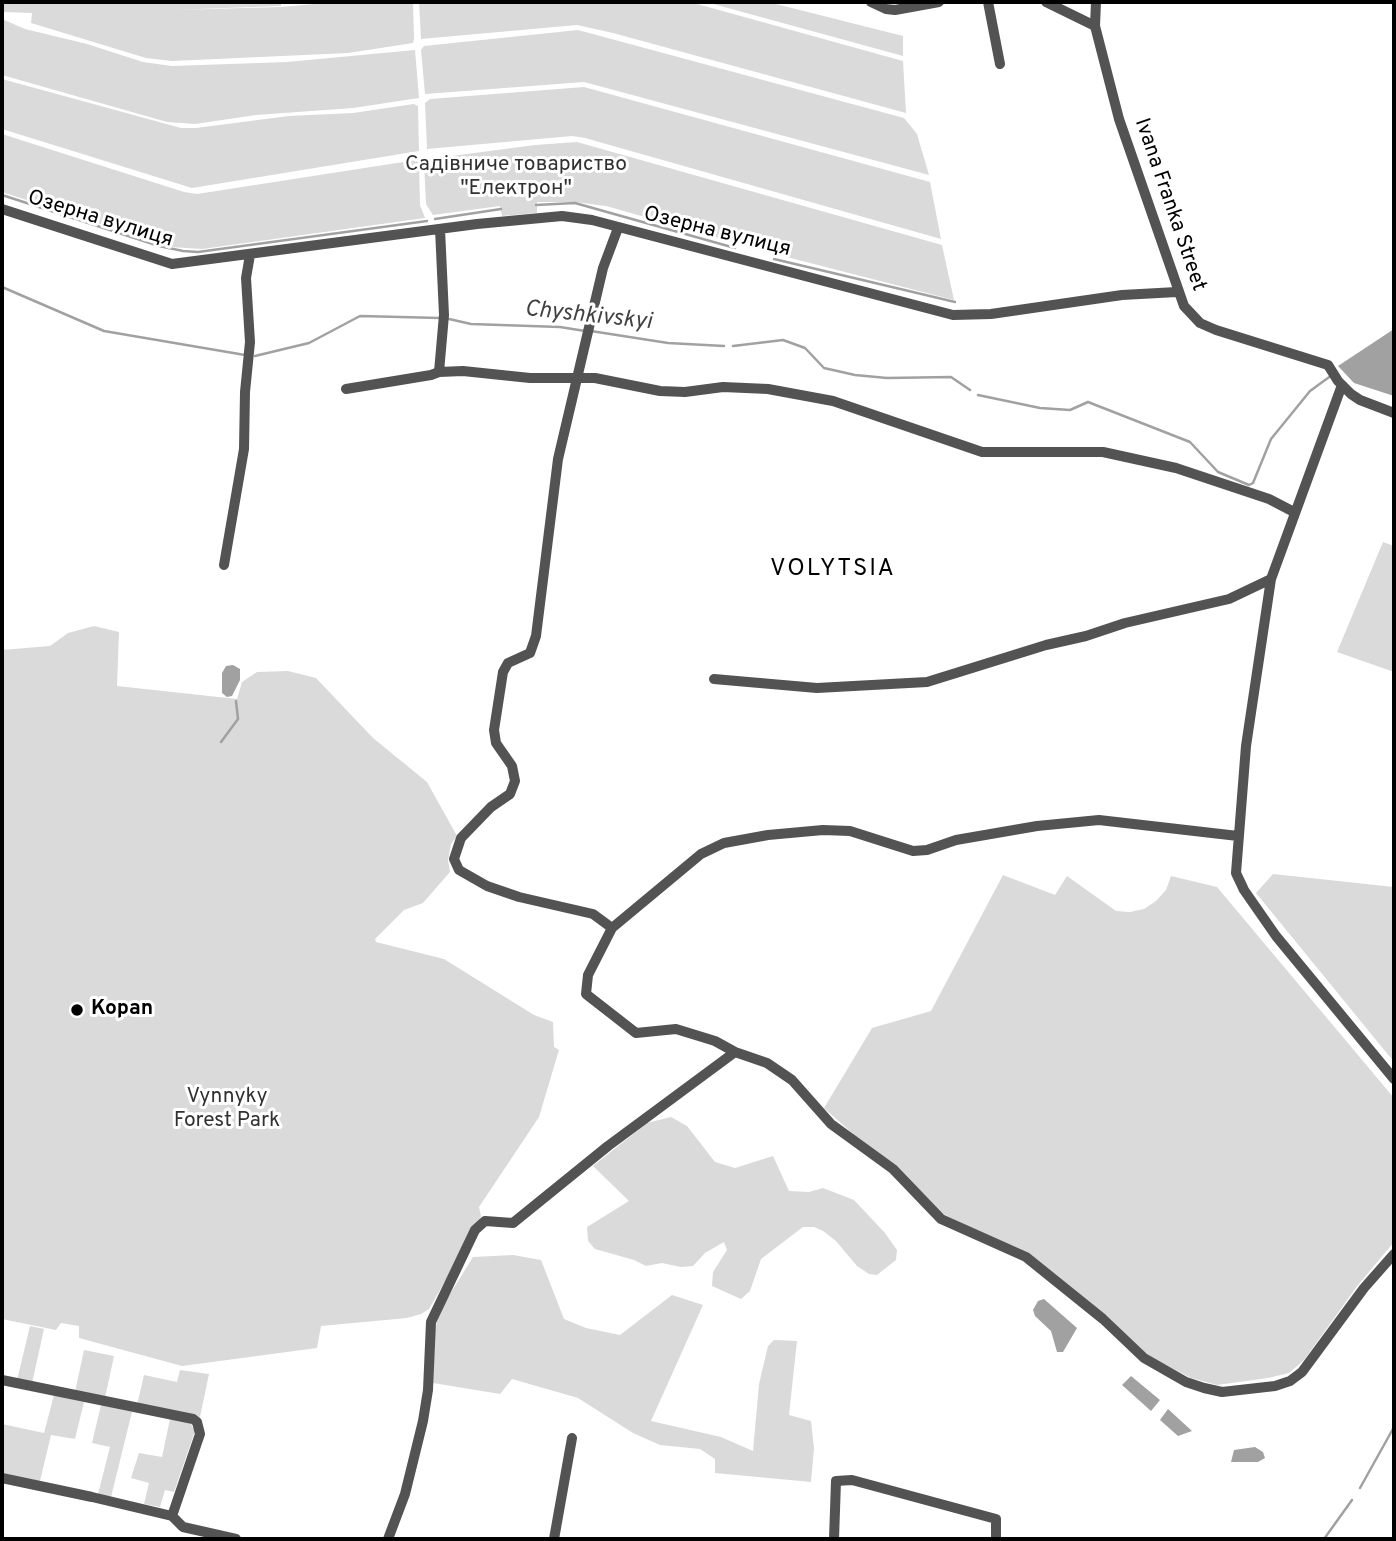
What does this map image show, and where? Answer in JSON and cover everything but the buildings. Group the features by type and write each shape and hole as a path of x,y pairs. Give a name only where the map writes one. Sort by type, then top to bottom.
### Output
{"street":[{"path":"871,2 895,10 939,2"},
{"path":"988,2 1000,64"},
{"path":"1046,2 1095,26"},
{"name":"Ivana Franka Street","path":"1096,2 1095,26 1119,119 1177,292 1188,312 1208,327 1330,368 1340,383"},
{"name":"Озерна вулиця","path":"2,209 172,264 440,229 577,216 953,315 991,314 1122,295 1177,292"},
{"path":"612,928 593,914 519,897 486,886 459,870 454,859 461,838 491,807 510,794 515,781 512,766 496,743 494,730 505,666 530,653 536,636 558,459 603,268 618,228"},
{"path":"439,372 444,316 440,229"},
{"path":"224,565 244,449 245,392 250,342 246,278 250,255"},
{"path":"346,389 463,370 530,378 596,379 660,391 685,392 723,387 768,389 832,401 982,452 1102,452 1176,468 1269,499 1294,512"},
{"path":"1394,413 1360,400 1340,383 1294,512 1271,579 1246,746 1236,873 1244,890 1276,936 1394,1079"},
{"path":"714,679 817,688 927,682 1125,623 1229,599 1271,579"},
{"path":"1238,836 1099,820 1037,826 956,840 928,850 913,850 850,831 823,830 768,835 724,843 712,848 660,887 612,928 588,975 586,994 636,1033 676,1029 715,1041 735,1052 767,1063 792,1080 831,1124 893,1170 942,1219 1026,1257 1103,1319 1144,1358 1185,1382 1222,1392 1275,1386 1290,1381 1302,1372 1364,1288 1394,1254"},
{"path":"388,1539 405,1494 423,1421 428,1390 431,1322 475,1230 485,1221 513,1223 608,1146 735,1052"},
{"path":"2,1380 197,1422 200,1434 172,1516"},
{"path":"554,1539 572,1438"},
{"path":"2,1478 172,1516 183,1527 236,1539"},
{"path":"834,1539 836,1481 852,1480 996,1519 996,1539"}],"green space":[{"path":"2,2 281,2 281,6 172,10 281,7 336,2 413,2 414,39 413,43 348,53 172,61 146,58 31,23 32,13 2,12"},
{"path":"419,2 690,2 903,61 906,113 577,25 421,39"},
{"path":"706,2 768,2 903,36 903,56"},
{"name":"Садівниче товариство \"Електрон\"","path":"2,19 25,29 87,44 143,62 172,66 287,62 415,50 419,98 353,108 256,115 195,124 167,122 2,75"},
{"name":"Садівниче товариство \"Електрон\"","path":"578,30 904,118 917,134 929,175 584,82 425,94 421,50 424,46"},
{"name":"Садівниче товариство \"Електрон\"","path":"2,79 181,128 289,116 353,113 414,104 418,106 419,151 192,188 2,129"},
{"name":"Садівниче товариство \"Електрон\"","path":"584,87 930,182 941,239 585,138 572,136 427,149 425,103 430,99"},
{"name":"Садівниче товариство \"Електрон\"","path":"2,134 197,194 416,160 419,163 420,205 425,218 202,249 171,247 2,192"},
{"name":"Садівниче товариство \"Електрон\"","path":"577,142 942,245 954,300 775,254 606,206 575,202 537,202 537,213 502,216 500,206 433,215 426,204 424,163 429,159"},
{"path":"1383,542 1394,546 1394,672 1337,652"},
{"name":"Vynnyky Forest Park","path":"94,626 119,632 117,686 237,699 242,682 257,672 288,671 316,678 373,738 427,782 457,836 451,844 448,860 450,872 423,903 404,910 375,939 376,942 444,959 534,1015 553,1022 554,1047 559,1050 539,1117 479,1207 481,1216 478,1224 429,1309 421,1314 407,1318 321,1326 317,1348 182,1366 79,1338 79,1326 61,1323 56,1330 2,1319 2,650 50,646 68,633"},
{"path":"1273,874 1394,887 1394,1062 1256,893"},
{"path":"1003,875 1055,895 1067,876 1116,911 1130,912 1144,909 1156,901 1166,890 1171,876 1217,887 1394,1098 1394,1242 1358,1285 1304,1360 1289,1373 1217,1385 1191,1378 1162,1363 1143,1352 1106,1315 1028,1256 943,1214 824,1108 872,1028 931,1011"},
{"path":"671,1117 687,1126 715,1162 735,1168 773,1156 789,1191 809,1192 823,1188 854,1200 897,1250 896,1260 877,1275 869,1274 857,1266 836,1241 823,1231 814,1227 803,1227 761,1259 750,1291 741,1299 712,1286 713,1272 727,1250 724,1242 705,1253 693,1266 681,1267 662,1263 646,1266 595,1249 588,1241 587,1227 629,1201 593,1166 647,1123"},
{"path":"513,1255 541,1260 564,1319 586,1328 620,1335 672,1295 703,1305 651,1421 721,1437 753,1451 759,1384 768,1346 774,1340 797,1341 789,1415 811,1421 814,1448 811,1482 715,1473 715,1459 700,1449 660,1445 633,1433 578,1398 512,1379 500,1394 433,1383 435,1330 440,1310 473,1257"},
{"path":"30,1326 44,1329 32,1383 17,1380"},
{"path":"84,1350 114,1356 105,1398 75,1392"},
{"path":"180,1370 209,1374 200,1417 137,1405 144,1375 177,1382"},
{"path":"54,1395 84,1402 75,1439 51,1435 40,1481 2,1473 2,1424 44,1433"},
{"path":"101,1405 132,1412 111,1497 98,1494 110,1447 92,1443"},
{"path":"170,1419 190,1423 195,1431 174,1492 165,1490 160,1507 144,1504 149,1483 131,1478 139,1453 162,1457"}],"shaded area":[{"path":"1394,329 1394,396 1354,383 1338,366"},
{"path":"233,665 240,669 240,680 232,696 227,697 222,693 222,673 226,666"},
{"path":"1044,1299 1077,1328 1063,1352 1057,1352 1051,1331 1035,1316 1033,1310 1038,1301"},
{"path":"1131,1376 1160,1400 1151,1411 1122,1385"},
{"path":"1168,1409 1192,1431 1178,1436 1160,1420"},
{"path":"1255,1447 1263,1452 1265,1458 1258,1462 1231,1462 1234,1450"}],"waterway":[{"path":"2,195 159,246 198,252 427,221"},
{"path":"536,205 575,203 735,248"},
{"path":"435,219 501,209"},
{"path":"774,259 955,302"},
{"name":"Chyshkivskyi","path":"2,287 104,331 245,355"},
{"name":"Chyshkivskyi","path":"255,356 309,343 360,316 440,318"},
{"name":"Chyshkivskyi","path":"449,319 471,324 560,327 585,331"},
{"name":"Chyshkivskyi","path":"591,331 668,343 724,346"},
{"name":"Chyshkivskyi","path":"733,346 783,340 805,348 824,368 887,378 951,377 970,390"},
{"name":"Chyshkivskyi","path":"978,395 1040,408 1070,410 1088,402 1190,442 1218,472 1249,485 1253,483 1271,439 1310,391 1332,375"},
{"path":"221,742 238,719 236,701"},
{"path":"1360,1488 1394,1427"},
{"path":"1324,1539 1352,1500"}],"place":[{"name":"Kopan","path":"77,1010"}],"district":[{"name":"VOLYTSIA","path":"833,570"}]}
